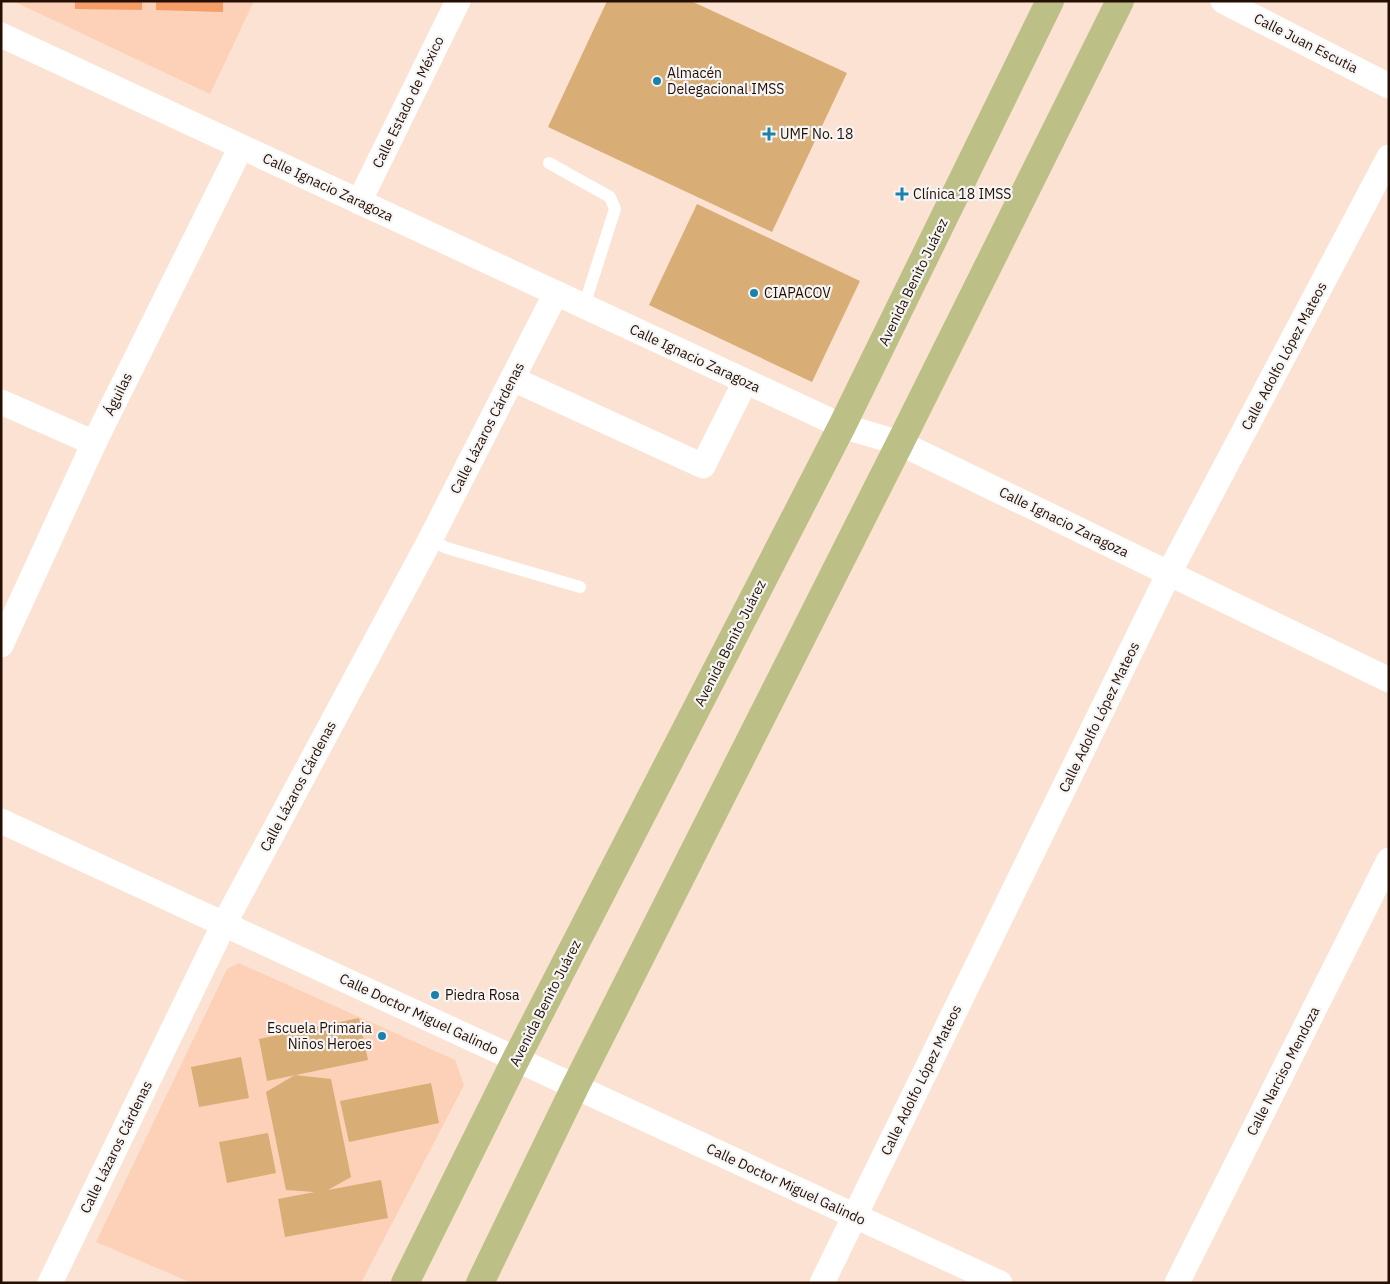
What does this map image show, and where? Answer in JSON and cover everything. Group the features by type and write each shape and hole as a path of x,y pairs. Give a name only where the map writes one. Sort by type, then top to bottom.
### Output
{"main road":[{"name":"Avenida Benito Juárez","path":"405,1283 516,1059 842,426 1050,1"},
{"path":"480,1283 576,1087 1120,1"}],"street":[{"name":"Calle Estado de México","path":"359,202 458,1"},
{"name":"Calle Juan Escutia","path":"1223,1 1389,86"},
{"name":"Calle Ignacio Zaragoza","path":"1,35 745,382 842,426 900,443 1389,680"},
{"name":"Águilas","path":"1,646 94,443 241,146"},
{"name":"Calle Adolfo López Mateos","path":"822,1283 1169,573 1389,157"},
{"name":"Calle Lázaros Cárdenas","path":"50,1283 224,924 430,540 556,293"},
{"path":"513,379 703,466 745,382"},
{"path":"1,402 94,443"},
{"name":"Calle Doctor Miguel Galindo","path":"1,822 1000,1283"},
{"name":"Calle Narciso Mendoza","path":"1177,1283 1389,860"}],"lane":[{"path":"549,162 610,197 616,209 584,306"},
{"path":"430,540 447,548 580,587"}],"shaded area":[{"path":"13,1 254,1 210,94"},
{"path":"75,1 142,1 142,10 75,9"},
{"path":"156,1 223,1 223,12 156,10"},
{"path":"239,963 455,1060 464,1085 361,1283 192,1283 96,1242 227,969"}],"building":[{"name":"Almacén Delegacional IMSS","path":"607,1 691,1 847,73 772,232 548,127"},
{"name":"CIAPACOV","path":"697,204 860,281 812,382 649,305"},
{"path":"359,1018 368,1060 267,1081 259,1039"},
{"path":"241,1057 249,1098 199,1107 191,1067"},
{"path":"295,1075 331,1079 351,1177 328,1190 381,1180 388,1218 285,1237 278,1199 315,1192 286,1190 266,1092"},
{"path":"431,1083 439,1123 349,1142 340,1101"},
{"path":"268,1133 276,1173 227,1183 219,1142"}],"place":[{"name":"Almacén Delegacional IMSS","path":"657,81"},
{"name":"UMF No. 18","path":"769,134"},
{"name":"Clínica 18 IMSS","path":"902,194"},
{"name":"CIAPACOV","path":"754,293"},
{"name":"Piedra Rosa","path":"435,995"},
{"name":"Escuela Primaria Niños Heroes","path":"382,1036"}]}
